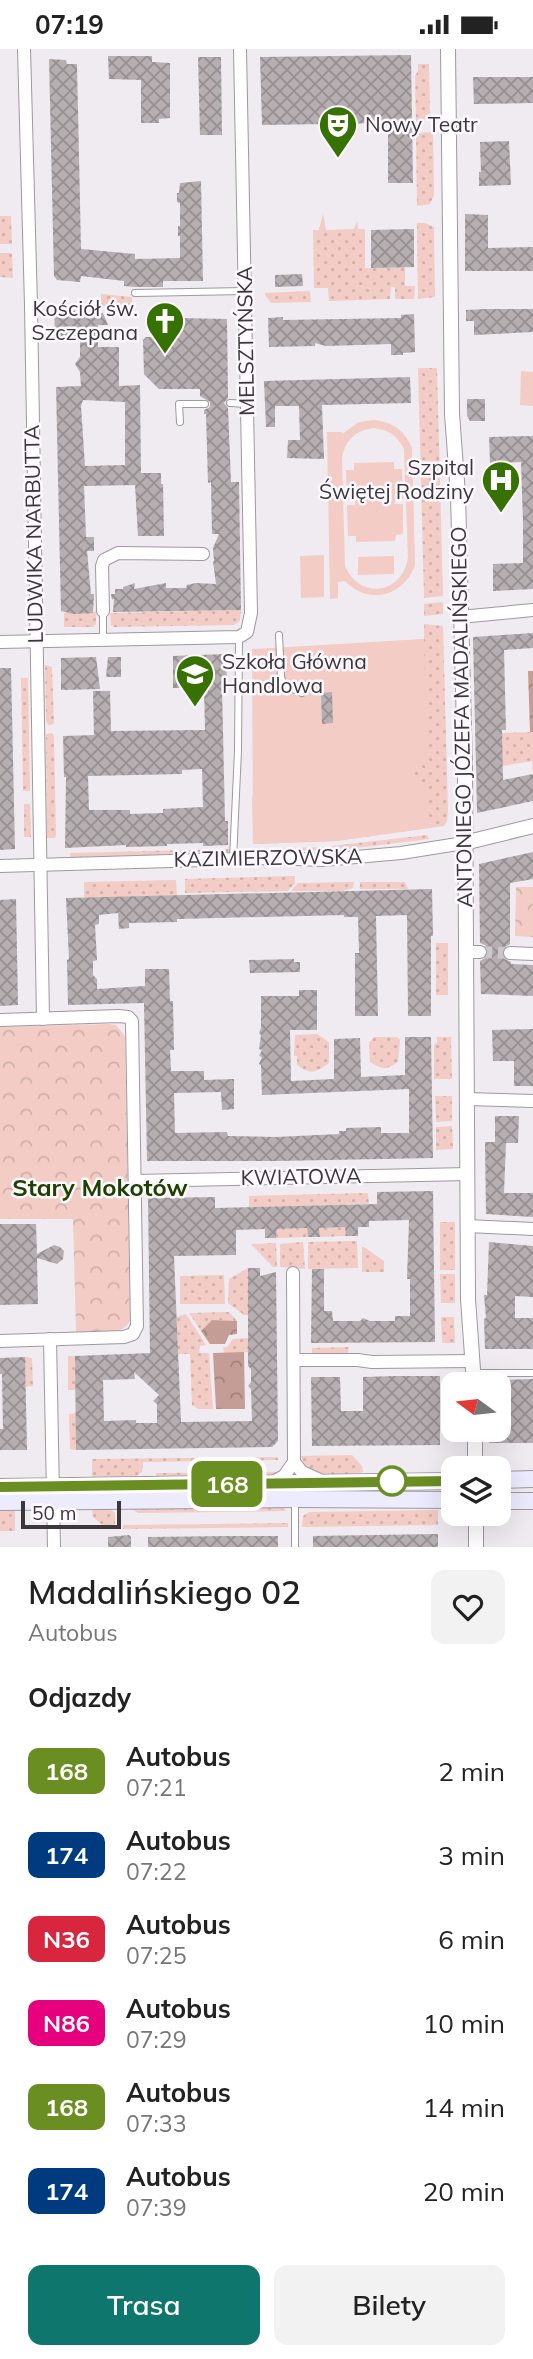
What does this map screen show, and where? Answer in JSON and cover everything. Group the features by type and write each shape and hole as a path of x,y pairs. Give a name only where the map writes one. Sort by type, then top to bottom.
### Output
{"main road":[{"path":"511,1480 533,1479"},
{"path":"0,1502 53,1494 273,1483 441,1481"},
{"path":"0,1487 53,1494 441,1500"},
{"path":"511,1501 533,1501"}],"street":[{"name":"LUDWIKA NARBUTTA","path":"24,49 36,549 35,641 43,1019"},
{"name":"MELSZTYŃSKA","path":"240,49 251,613 243,634"},
{"name":"ANTONIEGO JÓZEFA MADALIŃSKIEGO","path":"448,49 452,414 458,495 465,766 464,843 473,952 467,1099 467,1226 468,1299 474,1372"},
{"path":"103,611 102,566 108,557 118,554 203,554"},
{"path":"460,617 533,610"},
{"path":"0,642 243,634"},
{"name":"KAZIMIERZOWSKA","path":"0,866 272,858 323,860 401,853 464,843 533,827"},
{"path":"510,953 533,954"},
{"path":"0,1020 119,1016 130,1019 136,1330 124,1337 0,1341"},
{"path":"467,1099 533,1101"},
{"name":"KWIATOWA","path":"135,1181 468,1174"},
{"path":"467,1226 533,1229"},
{"path":"273,1483 284,1476 294,1462 293,1273"},
{"path":"50,1339 54,1547"},
{"path":"294,1360 358,1360 465,1372"},
{"path":"294,1462 307,1476 324,1482"},
{"path":"476,1526 476,1547"}],"lane":[{"path":"135,293 245,291"},
{"path":"180,422 179,404 205,404"},
{"path":"230,404 247,404"},
{"path":"103,611 103,640"},
{"path":"233,859 243,634"},
{"path":"279,635 281,677 284,685 302,693"},
{"path":"511,1373 533,1373"},
{"path":"295,1499 295,1547"}],"green space":[{"path":"418,64 429,64 430,118 416,122 415,76"},
{"path":"433,132 434,195 430,204 417,206 416,133"},
{"path":"323,214 326,230 354,229 357,221 358,229 365,229 365,268 405,267 405,286 415,286 414,299 395,299 395,287 391,287 390,299 329,301 328,288 314,288 313,230 319,230"},
{"path":"0,216 11,216 12,244 0,244"},
{"path":"417,223 434,227 435,297 418,299"},
{"path":"0,253 12,253 13,278 0,277"},
{"path":"310,291 311,302 271,303 265,295 265,293"},
{"path":"101,294 132,297 132,306 101,306"},
{"path":"418,368 437,368 443,596 424,598"},
{"path":"521,371 533,372 533,406 520,405"},
{"path":"374,420 393,425 402,432 412,448 415,565 403,584 385,594 365,593 354,589 345,581 338,582 338,598 330,599 327,432 342,434 359,422","holes":["368,429 379,429 396,437 404,449 408,557 398,579 380,589 360,585 345,566 342,458 352,437"]},
{"path":"394,462 394,469 402,469 403,499 395,499 395,504 403,504 403,534 396,535 395,541 356,542 356,536 348,536 347,505 355,505 355,500 347,500 346,470 354,470 354,463"},
{"path":"324,555 324,597 301,598 300,556"},
{"path":"394,556 394,574 358,575 358,557"},
{"path":"443,602 443,614 424,616 424,604"},
{"path":"241,610 240,621 234,625 114,627 111,625 110,613"},
{"path":"96,611 96,624 93,627 64,627 64,613"},
{"path":"424,624 443,626 448,811 444,826 336,841 253,844 252,799 284,649 424,639"},
{"path":"424,639 427,763 414,764 415,785 428,785 429,828 336,841 253,844 252,649"},
{"path":"45,665 52,667 52,725 48,725 46,721"},
{"path":"528,671 533,671 533,732 530,732"},
{"path":"21,678 28,678 30,791 23,791"},
{"path":"533,732 533,772 532,761 502,766 502,733"},
{"path":"52,733 56,835 55,838 47,838 46,734"},
{"path":"24,804 30,804 31,837 24,837"},
{"path":"427,835 429,839 330,849 332,846"},
{"path":"325,847 325,850 238,852 238,849"},
{"path":"229,849 228,853 70,857 70,853"},
{"path":"295,876 295,883 288,891 185,893 185,879"},
{"path":"176,880 177,896 84,898 84,882"},
{"path":"354,882 353,888 342,891 291,891 298,883"},
{"path":"360,882 405,882 408,889 360,889"},
{"path":"516,887 533,887 533,937 515,936"},
{"path":"436,943 448,943 448,995 436,995"},
{"path":"116,1025 125,1036 130,1320 127,1326 114,1332 76,1332 73,1219 0,1219 0,1027"},
{"path":"317,1034 329,1042 329,1063 316,1071 310,1071 297,1065 297,1056 294,1056 295,1035"},
{"path":"374,1037 397,1037 400,1040 398,1062 384,1068 370,1062 369,1043"},
{"path":"437,1037 451,1037 452,1079 434,1079 434,1044 437,1043"},
{"path":"435,1096 452,1096 452,1121 436,1122"},
{"path":"452,1126 453,1149 436,1150 436,1127"},
{"path":"368,1193 369,1204 249,1207 249,1196"},
{"path":"440,1222 455,1222 455,1270 440,1270"},
{"path":"345,1227 346,1236 320,1237 319,1228"},
{"path":"307,1228 308,1237 276,1238 277,1229"},
{"path":"357,1241 358,1268 308,1269 308,1242"},
{"path":"303,1242 305,1269 280,1267 280,1244"},
{"path":"276,1243 277,1267 273,1267 251,1244"},
{"path":"364,1247 384,1261 384,1272 362,1272"},
{"path":"248,1268 248,1315 244,1315 228,1303 229,1279"},
{"path":"440,1274 455,1274 455,1303 441,1303"},
{"path":"224,1275 225,1304 180,1304 180,1276"},
{"path":"229,1312 237,1321 212,1320 201,1331 189,1313"},
{"path":"186,1314 206,1345 200,1346 199,1353 209,1353 213,1409 198,1409 192,1405 190,1354 178,1354 177,1317"},
{"path":"441,1317 454,1317 455,1343 442,1343"},
{"path":"212,1320 237,1321 237,1334 229,1335 225,1344 210,1344 201,1331"},
{"path":"248,1338 249,1352 224,1353 223,1347 227,1347 233,1339"},
{"path":"349,1347 348,1353 312,1354 312,1348"},
{"path":"244,1352 245,1409 216,1409 213,1353"},
{"path":"68,1356 75,1356 76,1390 68,1390"},
{"path":"25,1357 32,1358 33,1386 26,1387"},
{"path":"76,1413 76,1450 70,1449 69,1414"},
{"path":"352,1455 362,1466 363,1472 336,1475 318,1473 310,1470 301,1456"},
{"path":"278,1457 278,1460 143,1462 142,1472 136,1477 92,1478 92,1459"},
{"path":"280,1472 266,1476 156,1477 156,1473"},
{"path":"280,1506 286,1511 138,1513 132,1509"},
{"path":"92,1509 110,1509 115,1513 115,1529 107,1529 93,1517"},
{"path":"15,1510 15,1531 0,1531 0,1511"},
{"path":"438,1510 438,1525 302,1527 303,1516 309,1512"},
{"path":"288,1523 288,1527 123,1529 123,1525"}],"building":[{"path":"411,55 413,183 388,183 388,123 262,125 260,57"},
{"path":"108,56 152,56 152,62 170,63 170,118 159,119 159,123 141,123 141,80 109,79"},
{"path":"198,57 221,57 222,135 200,135"},
{"path":"49,59 77,64 81,249 135,254 135,259 180,258 180,203 177,202 177,193 180,183 201,181 203,281 163,281 163,287 135,287 124,286 124,281 81,276 80,282 57,280 54,276"},
{"path":"473,77 533,77 533,103 474,104"},
{"path":"509,141 511,185 479,186 480,142"},
{"path":"465,214 488,215 488,248 533,247 533,271 465,271"},
{"path":"414,229 414,267 371,268 371,230"},
{"path":"302,274 303,286 275,287 275,275"},
{"path":"54,309 103,313 108,325 98,325 98,347 119,347 119,386 140,385 141,473 161,473 163,484 164,536 138,536 135,485 84,486 86,537 94,537 94,551 87,551 91,594 94,594 93,613 73,614 61,611 56,387 81,386 80,372 75,364 80,357 80,336 55,336","holes":["83,400 125,402 125,465 85,466 81,406"]},
{"path":"533,309 533,332 474,335 474,321 466,321 466,310"},
{"path":"414,314 415,352 403,355 391,355 391,344 326,346 315,343 315,346 269,347 268,318 401,318 401,315"},
{"path":"177,318 227,319 228,398 224,403 228,408 231,482 239,482 241,610 113,612 114,598 112,600 111,594 115,594 115,589 123,589 135,583 134,589 166,583 166,588 186,588 187,585 196,583 216,584 213,548 219,534 212,534 211,482 208,483 204,414 204,410 210,407 210,402 200,396 200,389 159,389 144,374 143,340 152,337 152,331 177,330"},
{"path":"410,377 411,403 322,405 324,459 287,458 288,440 300,440 299,406 275,406 275,427 266,427 264,381"},
{"path":"467,399 485,399 485,421 470,421 467,416"},
{"path":"533,436 533,589 493,591 493,564 523,563 523,522 521,462 490,463 489,437"},
{"path":"533,633 533,648 504,650 506,730 502,730 503,780 533,774 533,801 477,813 473,637"},
{"path":"226,654 227,686 222,686 228,845 203,846 203,843 65,848 66,777 63,736 94,735 93,691 110,691 111,731 205,730 204,687 173,688 173,656","holes":["202,769 203,807 163,809 163,813 130,814 130,810 89,810 88,776 182,774 182,770"]},
{"path":"96,657 100,689 61,690 61,658"},
{"path":"108,657 121,657 121,677 106,677"},
{"path":"0,668 11,668 15,849 0,850"},
{"path":"332,692 333,723 322,724 321,693"},
{"path":"533,852 533,879 510,883 510,944 503,948 501,953 511,964 533,965 533,996 481,994 480,961 487,957 489,951 480,943 479,864"},
{"path":"432,889 431,1016 408,1016 407,915 376,916 378,1016 355,1016 358,917 344,915 177,919 177,922 129,923 129,928 119,929 118,913 99,915 99,924 95,925 97,960 93,961 97,989 145,986 145,969 169,969 174,1050 170,1050 171,1071 204,1071 204,1080 234,1079 234,1109 222,1110 221,1092 174,1093 175,1133 227,1132 228,1136 276,1137 339,1134 339,1131 346,1131 346,1128 381,1127 381,1133 409,1133 409,1089 262,1095 259,1064 262,1057 259,1056 262,1050 259,1049 261,996 299,996 299,990 317,990 317,1030 290,1030 291,1081 334,1079 334,1039 360,1038 361,1077 405,1075 405,1037 431,1037 433,1158 147,1161 144,1003 68,1005 66,898"},
{"path":"16,899 18,1005 0,1006 0,900"},
{"path":"294,959 294,962 300,962 300,972 250,973 249,960"},
{"path":"533,1029 533,1086 514,1086 514,1061 493,1061 492,1030"},
{"path":"495,1116 519,1116 518,1143 506,1143 504,1193 533,1193 533,1217 486,1214 485,1142 495,1142"},
{"path":"433,1191 435,1342 311,1343 312,1269 324,1269 324,1311 332,1311 333,1321 360,1321 363,1318 370,1321 395,1321 395,1316 410,1316 410,1279 407,1279 409,1220 369,1221 369,1227 358,1227 358,1236 346,1236 345,1227 319,1228 320,1237 308,1237 307,1228 277,1229 276,1238 265,1238 265,1229 236,1230 236,1255 174,1256 181,1422 252,1421 251,1389 248,1386 251,1382 251,1369 248,1366 248,1268 260,1268 260,1276 276,1272 278,1441 272,1447 76,1450 75,1356 150,1353 148,1198 215,1197 215,1208 377,1204 377,1192","holes":["134,1372 159,1395 153,1401 157,1404 157,1423 136,1423 136,1420 104,1421 103,1380 135,1379"]},
{"path":"0,1224 36,1224 37,1254 54,1245 64,1251 63,1259 57,1264 37,1258 38,1304 0,1305"},
{"path":"489,1242 533,1246 533,1297 515,1296 515,1318 533,1318 533,1349 485,1349 484,1295 487,1295"},
{"path":"25,1357 27,1450 0,1450 0,1429 3,1429 0,1358"},
{"path":"440,1376 440,1445 312,1446 311,1377 340,1377 341,1411 363,1411 363,1377"},
{"path":"533,1379 533,1443 489,1443 511,1442 511,1380"},
{"path":"438,1534 438,1547 313,1547 313,1536"},
{"path":"129,1535 131,1547 108,1547 108,1537"},
{"path":"278,1536 278,1547 148,1547 148,1537"}],"tunnel":[{"path":"480,952 510,953"}],"bus line":[{"name":"168","path":"0,1487 441,1481"}],"place":[{"name":"Nowy Teatr","path":"338,159"},
{"name":"Kościół św. Szczepana","path":"165,355"},
{"name":"Szpital Świętej Rodziny","path":"501,514"},
{"name":"Szkoła Główna Handlowa","path":"195,708"}],"district":[{"name":"Stary Mokotów","path":"100,1188"}]}
